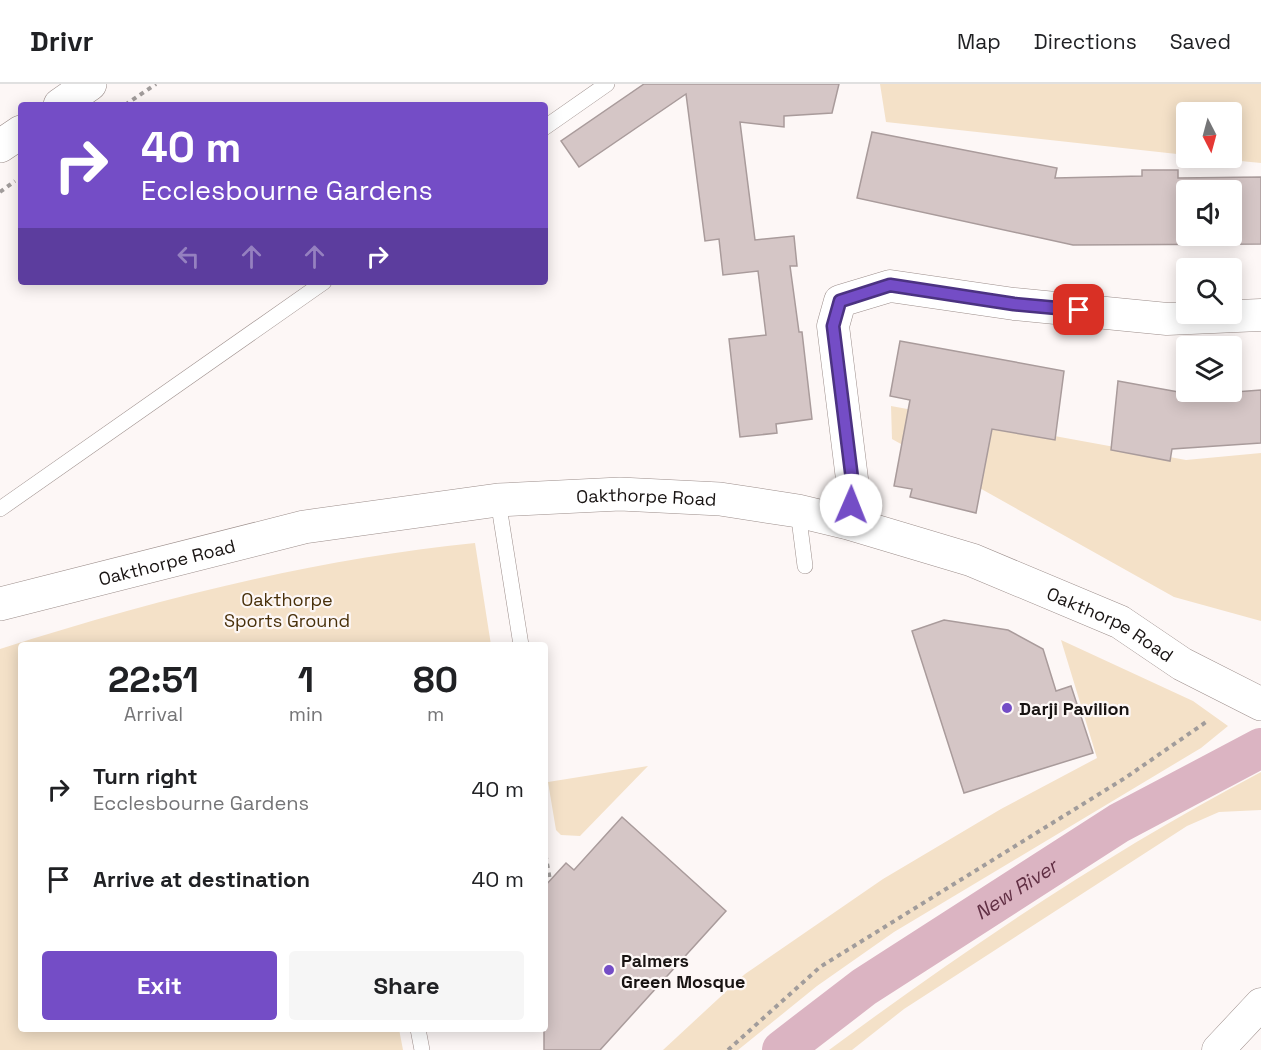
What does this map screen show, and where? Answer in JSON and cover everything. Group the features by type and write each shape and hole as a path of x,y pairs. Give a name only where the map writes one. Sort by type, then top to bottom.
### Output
{"main road":[{"path":"64,102 90,84"},
{"path":"0,147 18,134"},
{"name":"Oakthorpe Road","path":"0,604 304,527 498,500 620,494 720,500 798,511 848,523 972,560 1120,622 1242,705"}],"street":[{"path":"848,523 853,487 833,326 840,301 890,285 1014,304 1167,318 1261,315"},
{"path":"1226,1047 1261,1004"}],"lane":[{"path":"548,125 607,84"},
{"path":"0,508 320,285"},
{"path":"498,500 520,639"},
{"path":"798,511 805,566"},
{"path":"419,1032 422,1050"}],"path":[{"path":"130,102 156,84"},
{"path":"0,192 18,179"},
{"path":"728,1050 820,967 1242,705"},
{"path":"548,869 550,880"}],"green space":[{"path":"880,84 1261,84 1261,163 1242,161 1242,102 1176,102 1176,154 886,122"},
{"path":"891,406 1186,460 1261,453 1261,621 1174,597 892,439"},
{"name":"Oakthorpe Sports Ground","path":"475,543 491,642 23,642 117,614 235,584 355,559"},
{"path":"1061,640 1193,701 1228,726 1201,748 894,932 817,986 738,1050 663,1050 745,974 883,879 1001,809 1097,758"},
{"name":"Oakthorpe Sports Ground","path":"18,643 18,1032 400,1032 403,1050 0,1050 0,649"},
{"path":"648,766 580,836 561,835 556,830 548,782"},
{"path":"1261,772 1261,810 1219,812 1187,826 904,1009 852,1050 829,1050 986,938 1094,868"}],"building":[{"path":"644,84 839,84 832,113 784,116 784,127 740,122 755,240 794,236 797,266 790,266 799,332 802,332 812,419 776,424 777,433 740,437 729,339 766,335 758,271 723,275 719,239 705,241 686,94 579,167 561,141"},
{"path":"872,132 1057,168 1055,178 1142,176 1142,170 1178,170 1178,178 1261,177 1261,244 1242,244 1242,180 1176,180 1176,244 1073,245 857,198"},
{"path":"900,341 1064,371 1055,440 992,429 976,513 910,497 912,489 894,486 910,400 890,396"},
{"path":"1118,381 1176,392 1176,402 1242,402 1242,391 1261,390 1261,443 1172,449 1170,461 1111,450"},
{"name":"Darji Pavilion","path":"944,620 1008,630 1043,649 1056,691 1071,686 1093,753 964,793 912,631"},
{"name":"Palmers Green Mosque","path":"622,817 726,911 600,1050 544,1050 544,1032 548,1032 548,883 566,863 574,870"}],"waterway":[{"name":"New River","path":"782,1050 864,987 1119,823 1261,748"}],"place":[{"name":"Darji Pavilion","path":"1007,708"},
{"name":"Palmers Green Mosque","path":"609,970"}],"route":[{"path":"851,505 853,487 833,326 840,301 890,285 1014,304 1079,310"}]}
